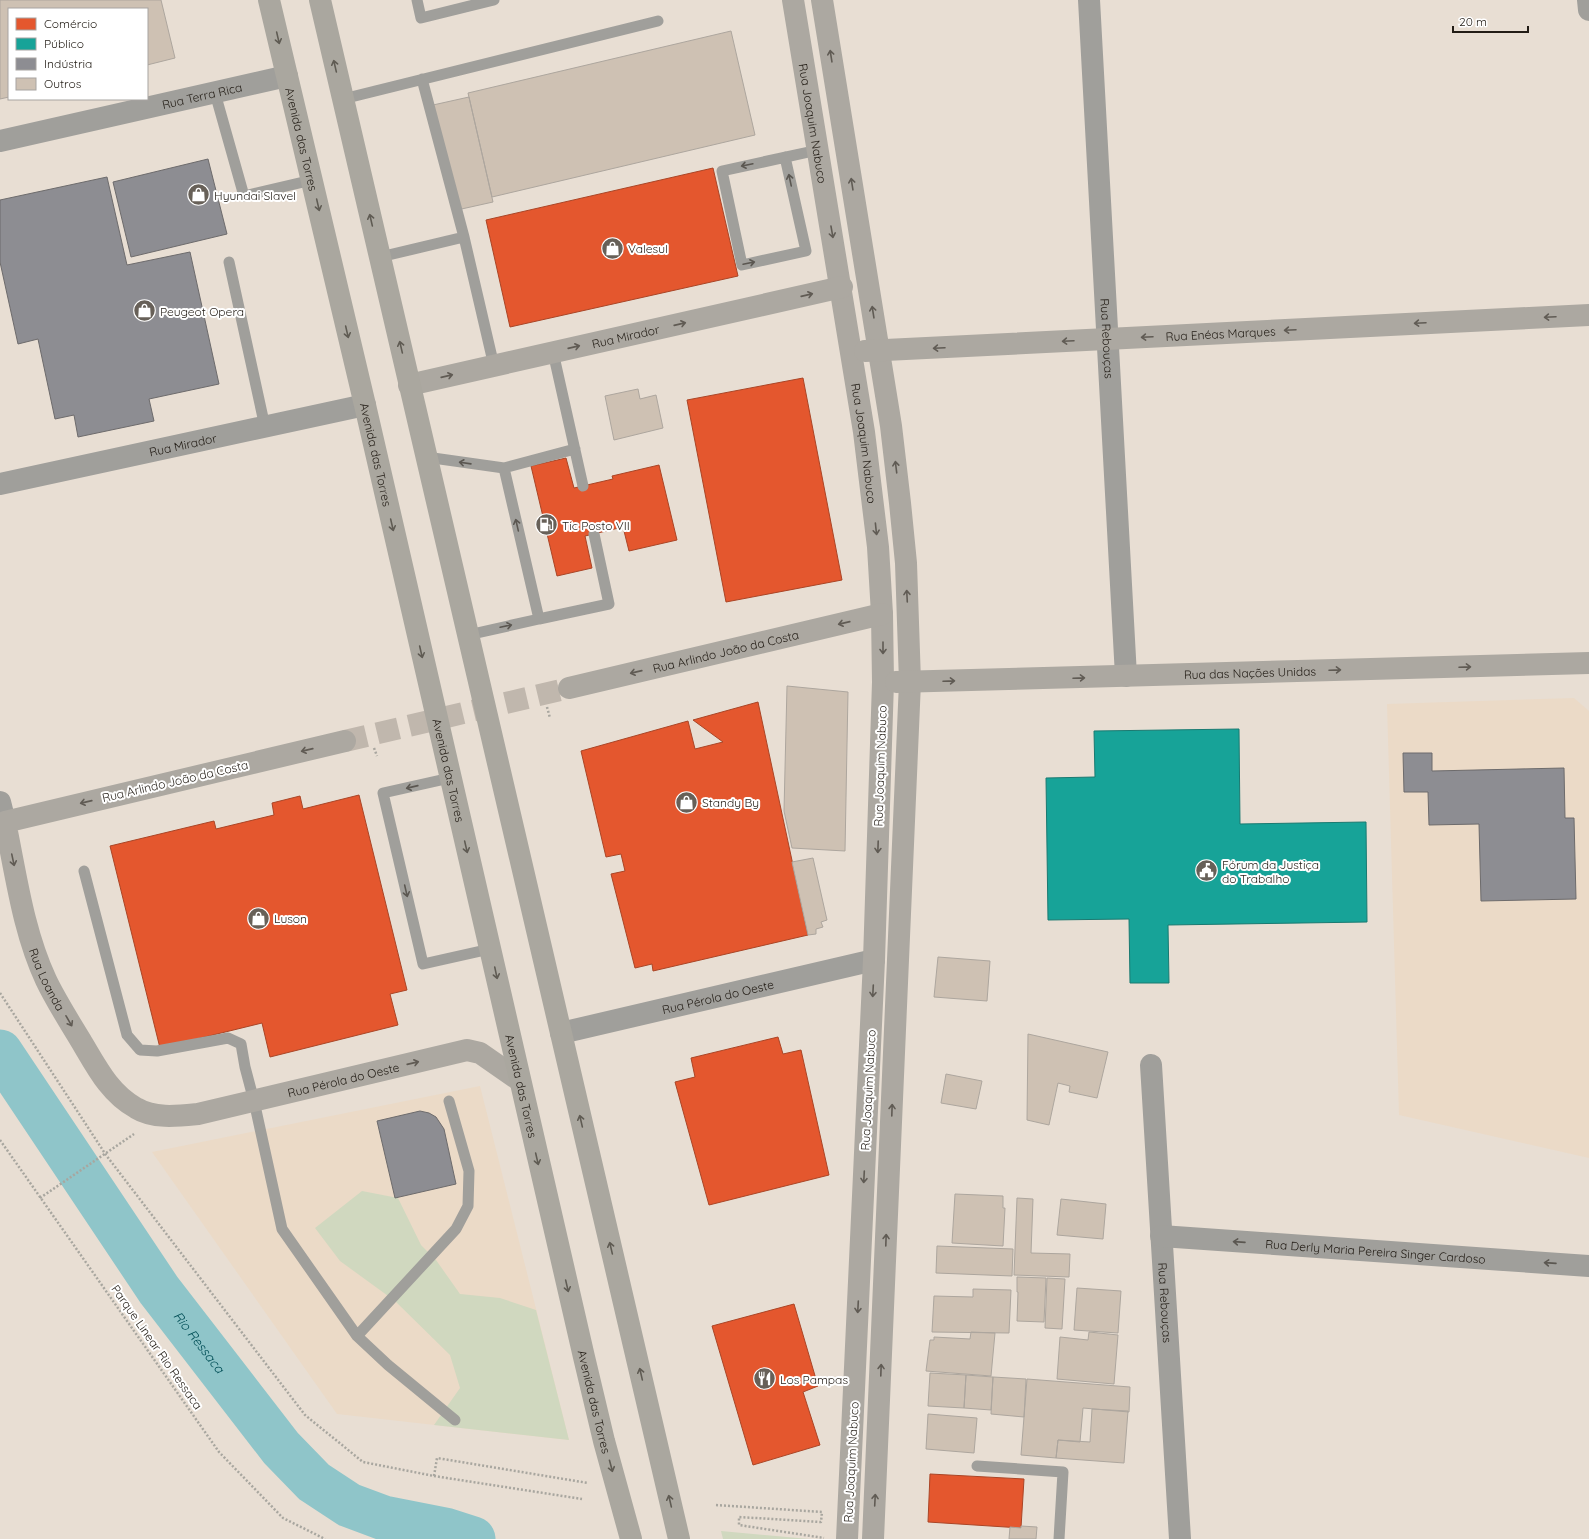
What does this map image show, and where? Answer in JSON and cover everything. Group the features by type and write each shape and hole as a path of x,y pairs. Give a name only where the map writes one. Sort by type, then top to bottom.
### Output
{"highway":[{"name":"Avenida das Torres","path":"269,0 365,405 519,1080 595,1403 631,1539"},
{"path":"320,0 679,1539"}],"main road":[{"name":"Rua Joaquim Nabuco","path":"793,0 852,352 872,491 882,614 883,682 874,960 847,1539"},
{"name":"Rua Joaquim Nabuco","path":"822,0 891,426 906,563 910,682 873,1539"},
{"name":"Rua Mirador","path":"409,385 842,287"},
{"name":"Rua Enéas Marques","path":"852,352 1589,315"},
{"name":"Rua Arlindo João da Costa","path":"569,688 882,614"},
{"name":"Rua das Nações Unidas","path":"883,682 1589,663"},
{"name":"Rua Arlindo João da Costa","path":"2,812 345,741"},
{"name":"Rua Loanda","path":"2,812 26,923 46,980 104,1080 118,1096 137,1109 160,1116"},
{"name":"Rua Pérola do Oeste","path":"160,1116 198,1114 467,1050 480,1053 519,1080"}],"street":[{"name":"Rua Rebouças","path":"1089,0 1126,676"},
{"path":"1588,0 1589,10"},
{"name":"Rua Terra Rica","path":"0,141 287,76"},
{"name":"Rua Mirador","path":"0,484 365,405"},
{"name":"Rua Pérola do Oeste","path":"561,1033 874,960"},
{"name":"Rua Rebouças","path":"1151,1066 1180,1539"},
{"name":"Rua Derly Maria Pereira Singer Cardoso","path":"1161,1236 1589,1266"}],"lane":[{"path":"417,0 421,18 494,0"},
{"path":"343,99 658,21"},
{"path":"422,79 464,237 494,366"},
{"path":"215,93 244,196 312,180"},
{"path":"785,157 806,251 742,265 722,171 785,157 818,150"},
{"path":"380,257 464,237"},
{"path":"229,262 265,427"},
{"path":"553,352 584,486"},
{"path":"426,457 504,468 575,450"},
{"path":"504,468 539,619"},
{"path":"468,635 609,604 594,534"},
{"path":"450,778 383,793 423,964 490,949"},
{"path":"84,871 127,1035 140,1050 156,1051 228,1038 241,1044 282,1229 357,1336 388,1365 455,1420"},
{"path":"357,1336 456,1229 468,1206 469,1171 450,1101"},
{"path":"977,1466 1063,1472 1058,1539"}],"path":[{"path":"547,706 550,718"},
{"path":"374,748 376,756"},
{"path":"0,993 106,1154 306,1414 363,1462 434,1476 582,1500"},
{"name":"Parque Linear Rio Ressaca","path":"0,1140 219,1452 283,1518 325,1539"},
{"path":"40,1198 106,1154"},
{"path":"434,1476 437,1458 588,1483"},
{"path":"716,1506 822,1512 822,1522 739,1517 739,1525 829,1539"}],"shaded area":[{"path":"1574,698 1589,711 1589,1158 1399,1115 1387,704"},
{"path":"480,1086 569,1440 337,1414 152,1152"}],"green space":[{"path":"362,1191 398,1198 421,1245 436,1260 460,1294 500,1298 536,1310 569,1440 434,1425 460,1388 450,1355 395,1301 340,1261 315,1228"},
{"path":"721,1531 809,1539 723,1539"}],"building: Comércio":[{"name":"Valesul","path":"713,168 738,276 510,327 486,220"},
{"path":"803,378 842,580 726,602 687,400"},
{"path":"566,458 574,488 613,479 612,476 659,465 677,540 629,551 623,527 585,536 592,568 557,576 531,466"},
{"name":"Standy By","path":"758,702 808,935 653,971 652,964 635,968 611,874 625,871 621,854 606,857 581,751 688,721 695,749 723,742 693,720"},
{"name":"Luson","path":"359,795 407,990 390,994 398,1025 270,1057 262,1023 160,1048 110,846 214,821 216,829 274,815 272,803 300,796 303,809"},
{"path":"778,1037 783,1054 801,1050 829,1175 709,1205 675,1082 695,1077 691,1058"},
{"path":"794,1304 818,1386 803,1392 820,1445 753,1465 712,1326"},
{"path":"930,1474 1024,1479 1021,1528 928,1522"}],"building: Público":[{"name":"Fórum da Justiça do Trabalho","path":"1239,729 1240,824 1366,822 1367,922 1168,925 1169,983 1130,983 1129,919 1048,920 1046,778 1095,777 1094,731"}],"building: Indústria":[{"path":"208,159 227,234 131,257 113,182"},
{"path":"107,177 127,265 190,252 219,384 149,399 154,421 78,437 74,415 55,419 38,339 18,344 0,262 0,200"},
{"path":"1403,753 1432,753 1432,771 1564,768 1565,818 1574,818 1576,899 1481,901 1479,824 1429,825 1428,792 1404,792"},
{"path":"420,1111 429,1113 436,1117 444,1129 456,1184 395,1198 377,1121"}],"building: Outros":[{"path":"0,0 161,0 175,58 148,65 148,8 8,8 8,97 0,99"},
{"path":"731,31 755,135 492,197 468,93"},
{"path":"469,97 493,202 457,210 433,105"},
{"path":"638,389 640,399 656,395 663,428 614,440 605,396"},
{"path":"787,686 848,692 845,851 792,848 784,811"},
{"path":"813,858 827,920 821,922 823,927 816,929 816,934 808,935 792,862"},
{"path":"938,957 990,961 987,1001 934,997"},
{"path":"1028,1034 1108,1052 1097,1098 1069,1092 1070,1086 1058,1083 1049,1125 1027,1120"},
{"path":"946,1074 982,1081 976,1109 941,1103"},
{"path":"955,1194 1003,1196 1003,1208 1005,1208 1003,1246 952,1243"},
{"path":"1017,1198 1033,1199 1031,1253 1070,1254 1069,1277 1014,1275"},
{"path":"1061,1199 1106,1204 1103,1239 1057,1235"},
{"path":"937,1246 1013,1249 1012,1276 936,1273"},
{"path":"1017,1277 1046,1278 1044,1322 1017,1321"},
{"path":"1047,1278 1065,1279 1062,1329 1045,1328"},
{"path":"1077,1288 1121,1291 1118,1333 1074,1330"},
{"path":"973,1289 1011,1290 1009,1333 932,1332 934,1296 973,1297"},
{"path":"971,1332 995,1333 991,1376 926,1371 930,1340 934,1340 934,1337 970,1339"},
{"path":"1089,1332 1118,1335 1114,1384 1057,1379 1060,1337 1088,1340"},
{"path":"930,1373 966,1375 964,1408 928,1406"},
{"path":"966,1375 993,1377 991,1410 964,1408"},
{"path":"993,1377 1026,1379 1024,1417 991,1414"},
{"path":"1027,1379 1130,1387 1129,1412 1083,1408 1080,1442 1058,1440 1056,1458 1021,1455"},
{"path":"1092,1409 1128,1411 1124,1463 1056,1458 1058,1440 1090,1442"},
{"path":"928,1414 977,1418 974,1453 926,1449"},
{"path":"1021,1526 1037,1527 1036,1539 1009,1539 1010,1527 1021,1528"}],"waterway":[{"name":"Rio Ressaca","path":"0,1052 159,1290 281,1448 314,1482 349,1505 384,1518 445,1530 473,1539"}],"tunnel":[{"path":"345,741 569,688"}],"place":[{"name":"Hyundai Slavel","path":"199,195"},
{"name":"Valesul","path":"612,248"},
{"name":"Peugeot Opera","path":"144,311"},
{"name":"Tic Posto VII","path":"546,525"},
{"name":"Standy By","path":"686,802"},
{"name":"Fórum da Justiça do Trabalho","path":"1207,871"},
{"name":"Luson","path":"258,918"},
{"name":"Los Pampas","path":"764,1379"}]}
